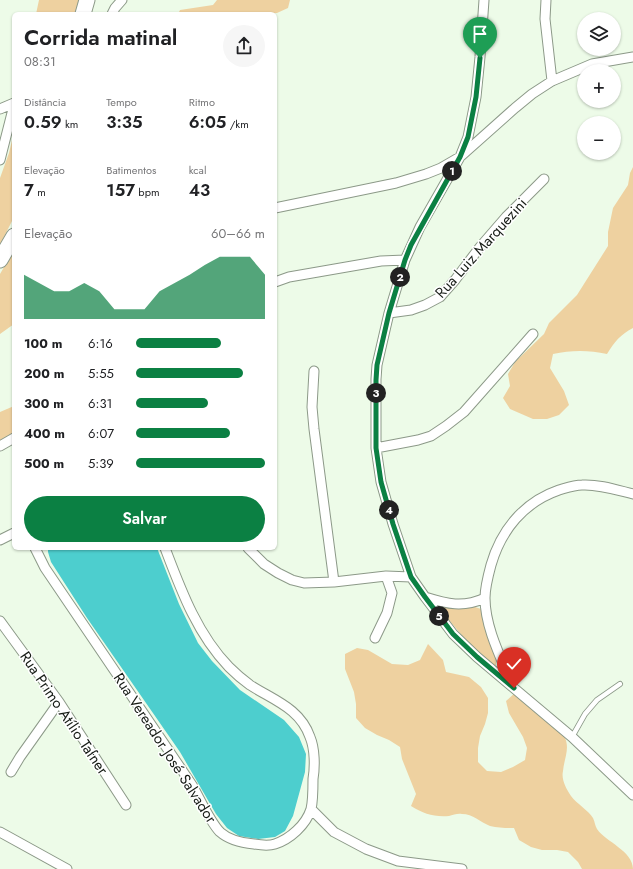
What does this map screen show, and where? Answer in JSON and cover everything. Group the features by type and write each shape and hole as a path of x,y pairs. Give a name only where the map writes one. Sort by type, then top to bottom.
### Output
{"main road":[{"path":"84,12 87,0"},
{"path":"0,260 12,239"}],"street":[{"path":"113,12 122,0"},
{"path":"484,0 476,97 468,137 460,157 420,227 405,260 389,313 377,365 376,448 381,482 393,524 411,577 453,634 477,657 572,737 633,794"},
{"path":"546,0 545,19 552,81"},
{"path":"277,208 396,183 441,168 460,157 515,108 532,94 552,81 592,64 633,58"},
{"path":"0,110 12,105"},
{"path":"0,160 12,112"},
{"name":"Rua Luiz Marquezini","path":"389,313 411,310 440,297 506,217 544,179"},
{"path":"277,281 289,277 381,261 405,260"},
{"path":"376,448 431,436 446,426 464,412 533,334"},
{"path":"314,371 312,407 313,422 334,582"},
{"path":"0,446 12,439"},
{"path":"514,688 496,647 490,628 485,598 487,578 494,553 504,534 516,517 528,506 546,495 568,487 582,485 602,487 633,494"},
{"path":"0,540 12,534"},
{"name":"Rua Vereador José Salvador","path":"36,550 45,568 192,785 214,823 221,832 232,839 245,843 260,845 274,844 296,831 305,821 311,809 314,770 311,738 305,726 296,715 284,704 249,684 230,668 213,648 186,601 166,550"},
{"path":"250,550 264,564 278,574 292,580 304,582 334,582 386,576 411,577"},
{"path":"375,638 387,613 392,593 386,576"},
{"path":"425,597 442,603 454,604 476,602 485,598"},
{"name":"Rua Primo Atílio Tafner","path":"0,621 59,702 126,805"},
{"path":"10,772 59,702"},
{"path":"311,809 334,832 366,849 398,861 462,869"},
{"path":"0,832 67,869"}],"lane":[{"path":"572,737 586,714 597,700 620,684"}],"shaded area":[{"path":"39,0 79,0 76,12 36,12"},
{"path":"217,0 290,0 288,8 277,13 179,12 180,10 213,5"},
{"path":"12,140 12,221 0,245 0,178"},
{"path":"633,167 633,328 618,339 607,354 580,351 553,354 550,368 564,391 569,405 559,415 547,419 533,419 510,409 503,398 510,386 508,374 515,362 544,334 549,323 577,295 608,246 608,232 613,208 628,185 630,173"},
{"path":"12,253 12,325 0,334 0,274"},
{"path":"12,407 12,435 0,442 0,412"},
{"path":"439,606 455,608 475,607 481,609 485,616 496,665 491,665 464,638 439,608"},
{"path":"428,644 443,660 446,672 469,677 481,687 488,698 488,713 480,736 478,762 487,771 501,772 525,760 527,748 523,737 509,713 506,701 516,692 543,714 562,733 567,746 563,781 567,790 573,799 591,815 594,819 596,828 601,834 629,857 633,869 582,869 578,862 568,852 542,850 531,847 519,840 514,828 499,828 490,826 466,814 449,816 433,815 420,811 411,806 416,794 402,759 400,747 365,728 356,718 354,692 345,669 345,654 357,648 368,650 392,664 408,665 420,660"}],"water":[{"path":"48,550 158,550 179,604 198,643 212,661 240,690 284,720 299,737 306,754 305,772 293,816 285,831 275,837 258,839 239,836 227,828 216,814 180,752 87,618 51,562"}],"route":[{"path":"480,58 476,97 468,137 460,157 411,245 389,313 377,365 376,448 381,482 393,524 411,577 453,634 477,657 514,688"}]}
